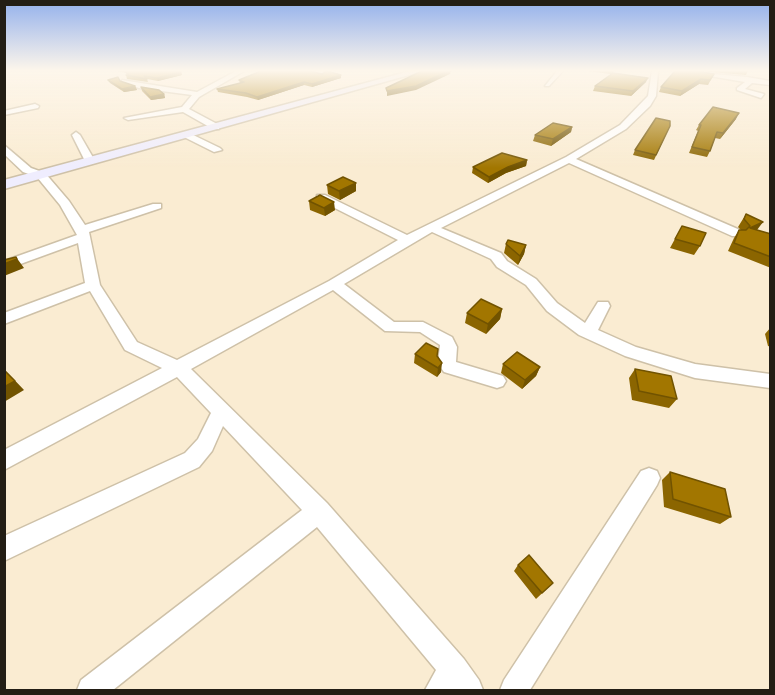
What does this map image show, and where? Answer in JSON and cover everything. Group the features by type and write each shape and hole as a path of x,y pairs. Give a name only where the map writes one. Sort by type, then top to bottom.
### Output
{"street":[{"path":"128,118 185,109 190,103"},
{"path":"4,185 301,103"},
{"path":"4,461 334,284 407,240 569,159 633,119 646,103"},
{"path":"4,113 35,106"},
{"path":"185,109 188,113 216,127"},
{"path":"76,135 90,161"},
{"path":"188,135 217,150"},
{"path":"4,148 27,170 41,175 65,203 82,233 93,285 132,346 179,368 220,413 319,511 454,683"},
{"path":"569,159 736,233"},
{"path":"321,197 407,240"},
{"path":"4,266 82,233 157,206"},
{"path":"432,228 496,256 502,264 531,282 552,307 585,331 631,352 695,371 771,381"},
{"path":"334,284 391,327 423,327 446,341 449,347 447,364 450,368 497,381"},
{"path":"4,319 93,285"},
{"path":"585,331 593,326 603,306"},
{"path":"4,549 192,460 205,445 220,413"},
{"path":"514,690 649,478"},
{"path":"91,690 319,511"}],"building":[{"path":"713,107 739,113 723,133 717,132 710,151 692,147 701,125 699,125"},
{"path":"656,118 670,121 670,126 656,155 635,150"},
{"path":"553,123 572,127 553,139 535,135"},
{"path":"502,153 527,160 489,177 473,167"},
{"path":"343,177 356,183 339,191 327,185"},
{"path":"320,195 334,202 324,208 309,201"},
{"path":"746,214 763,222 750,228 771,234 771,257 734,243 739,230 746,230 750,226 744,219"},
{"path":"682,226 706,233 700,246 675,239"},
{"path":"508,240 526,245 520,256 506,244"},
{"path":"16,257 17,259 4,264 4,260"},
{"path":"481,299 502,309 488,324 467,313"},
{"path":"426,343 438,349 437,356 442,363 438,368 415,354"},
{"path":"517,352 540,367 525,380 503,364"},
{"path":"635,369 671,376 677,399 639,391"},
{"path":"4,370 15,381 4,387"},
{"path":"670,472 725,489 731,517 673,499"},
{"path":"529,555 553,583 542,593 518,565"}]}
